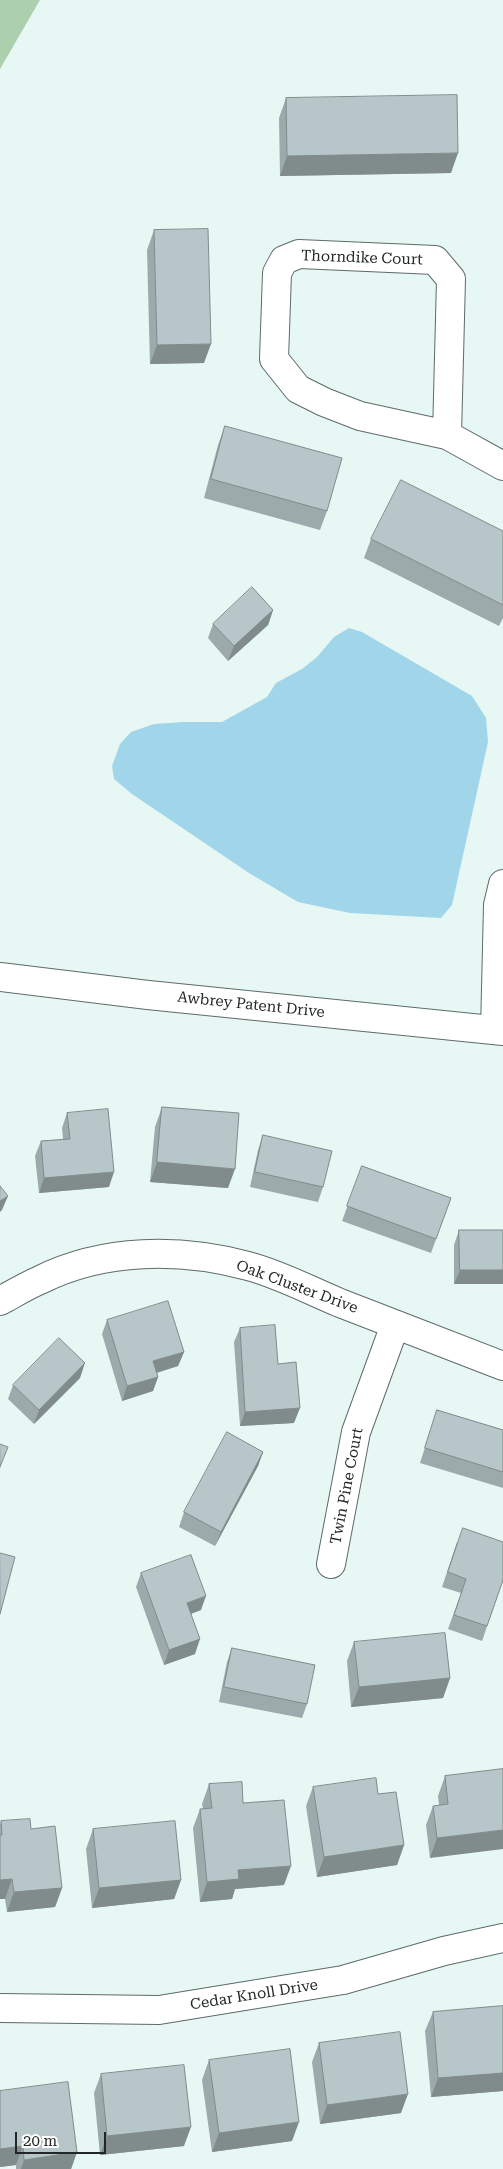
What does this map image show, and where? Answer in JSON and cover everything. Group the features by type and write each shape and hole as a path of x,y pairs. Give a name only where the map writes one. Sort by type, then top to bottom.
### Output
{"street":[{"name":"Thorndike Court","path":"447,435 451,278 435,260 299,254 284,260 277,273 274,359 298,389 324,402 360,416 447,435 503,466"},
{"path":"499,1030 498,905 503,884"},
{"name":"Awbrey Patent Drive","path":"0,976 148,995 499,1030"},
{"name":"Oak Cluster Drive","path":"0,1301 41,1279 98,1260 152,1253 202,1256 250,1266 395,1325 503,1366"},
{"name":"Twin Pine Court","path":"331,1564 356,1432 395,1325"},
{"name":"Cedar Knoll Drive","path":"0,2008 159,2010 343,1980 444,1951 503,1938"}],"green space":[{"path":"0,0 40,0 0,69"}],"water":[{"path":"349,628 362,632 472,696 486,718 488,742 452,905 441,918 350,913 298,902 249,873 132,794 114,779 112,766 120,744 131,732 154,724 222,722 267,697 276,683 302,669 317,657 334,637"}],"building":[{"path":"457,95 458,153 287,156 286,98"},
{"path":"208,229 211,344 157,345 154,230"},
{"path":"225,426 342,458 327,511 211,479"},
{"path":"401,480 503,531 503,605 371,539"},
{"path":"252,587 273,610 234,646 213,624"},
{"path":"162,1107 239,1113 235,1169 157,1162"},
{"path":"108,1109 114,1172 44,1178 41,1141 70,1139 67,1113"},
{"path":"263,1135 332,1151 323,1187 255,1172"},
{"path":"362,1166 451,1198 436,1239 347,1206"},
{"path":"0,1186 8,1196 0,1201"},
{"path":"459,1230 503,1230 503,1270 460,1270"},
{"path":"168,1301 184,1352 153,1361 158,1377 127,1386 107,1320"},
{"path":"275,1325 278,1364 296,1362 300,1408 245,1412 240,1328"},
{"path":"59,1338 85,1363 39,1410 13,1385"},
{"path":"437,1410 503,1430 503,1472 425,1448"},
{"path":"227,1432 263,1452 221,1532 184,1512"},
{"path":"0,1444 8,1447 0,1467"},
{"path":"463,1528 503,1542 503,1580 487,1626 454,1615 466,1579 448,1572"},
{"path":"0,1553 15,1557 0,1614"},
{"path":"191,1555 206,1596 187,1603 200,1639 169,1650 141,1573"},
{"path":"445,1633 450,1678 359,1687 354,1642"},
{"path":"232,1648 315,1665 307,1704 224,1687"},
{"path":"503,1769 503,1830 437,1838 433,1806 448,1804 445,1776"},
{"path":"376,1778 378,1794 396,1792 404,1845 324,1857 313,1787"},
{"path":"242,1782 243,1803 284,1800 291,1866 238,1870 239,1879 207,1882 200,1809 212,1808 209,1784"},
{"path":"30,1819 31,1829 55,1826 62,1888 14,1892 12,1879 0,1880 1,1821"},
{"path":"175,1821 181,1880 99,1888 93,1829"},
{"path":"503,2006 503,2073 438,2078 433,2012"},
{"path":"400,2032 408,2094 327,2105 319,2043"},
{"path":"290,2049 299,2122 219,2133 209,2060"},
{"path":"184,2065 191,2127 107,2136 101,2074"},
{"path":"68,2082 77,2152 24,2160 23,2146 0,2149 0,2091"}]}
